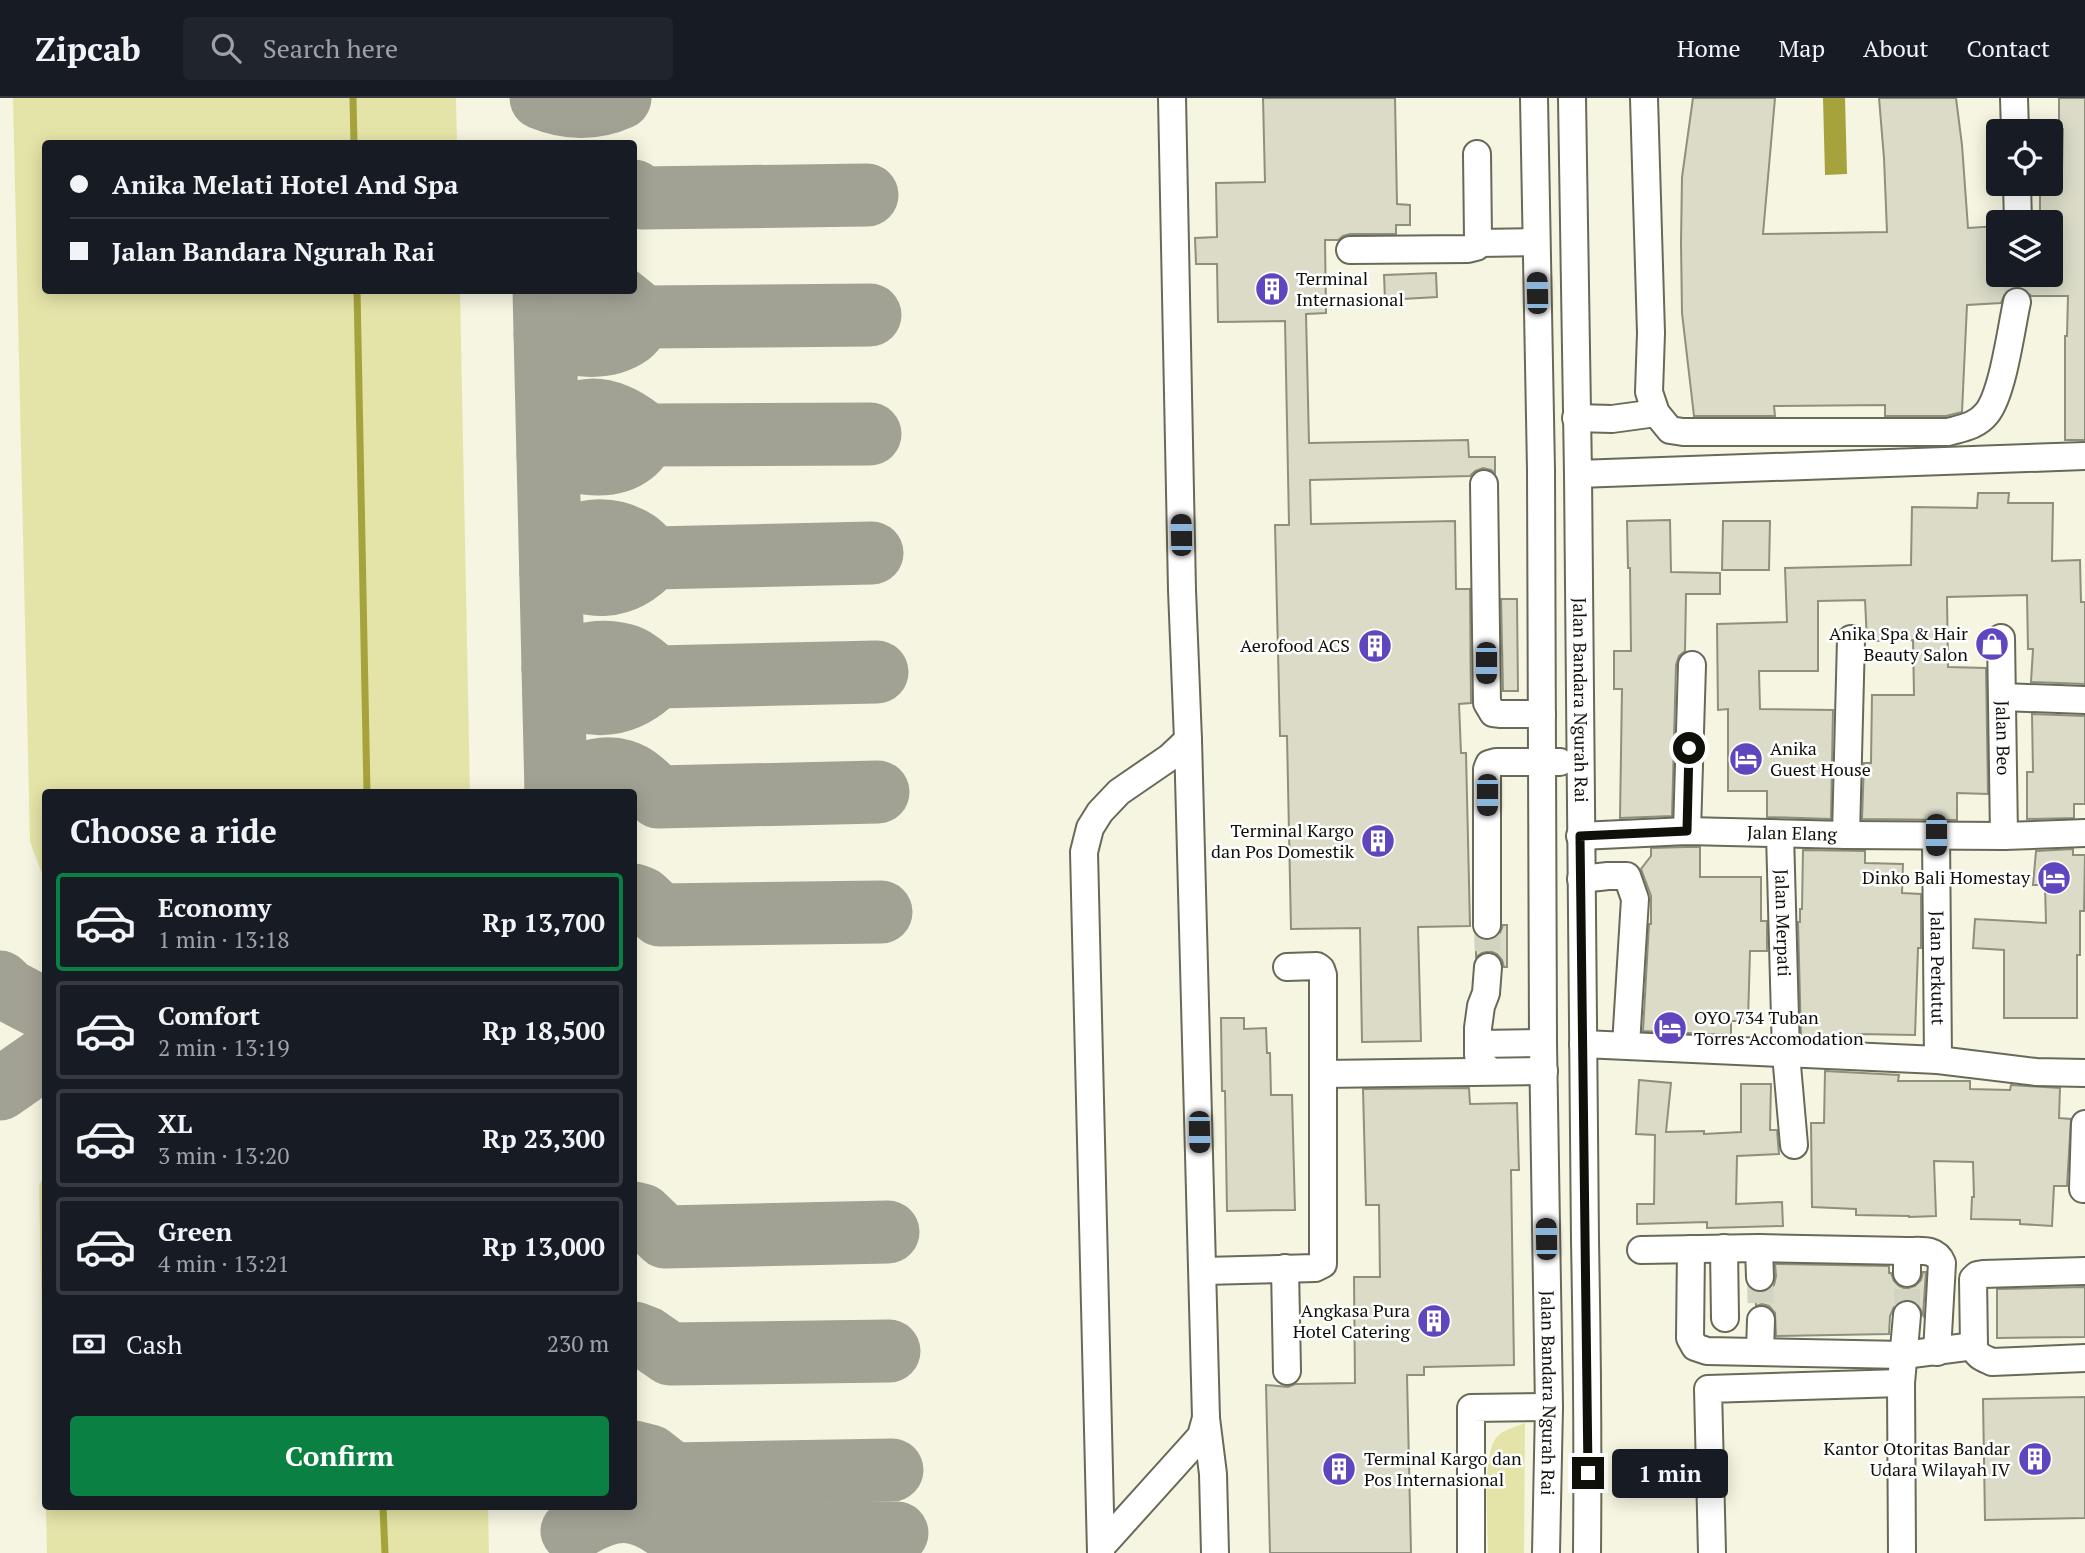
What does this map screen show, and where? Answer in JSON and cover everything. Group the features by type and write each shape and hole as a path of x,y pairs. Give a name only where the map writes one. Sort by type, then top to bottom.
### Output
{"street":[{"path":"1172,98 1182,590 1204,1271 1206,1418 1213,1474 1215,1553"},
{"name":"Jalan Bandara Ngurah Rai","path":"1534,98 1541,483 1543,1043 1549,1407 1546,1553"},
{"name":"Jalan Bandara Ngurah Rai","path":"1572,98 1580,761 1592,836 1581,879 1589,1451 1587,1553"},
{"path":"1644,98 1651,333 1649,392 1656,413 1670,430 1948,432 1971,426 1986,415 1996,397 2017,302"},
{"path":"2014,98 2015,119"},
{"path":"1535,151 1572,150"},
{"path":"1350,250 1476,247 1477,154"},
{"path":"1478,243 1536,242"},
{"path":"1576,418 1612,419 1656,413"},
{"path":"1578,474 2085,456"},
{"path":"1484,484 1487,703 1493,713 1501,715 1542,714"},
{"name":"Jalan Beo","path":"2001,638 2004,835"},
{"path":"1846,835 1851,639"},
{"path":"1687,831 1692,665"},
{"path":"2002,697 2085,700"},
{"path":"1101,1550 1084,852 1090,828 1100,812 1119,792 1170,757 1188,740"},
{"path":"1487,925 1489,764 1580,761"},
{"name":"Jalan Elang","path":"1592,836 1687,831 1846,835 2085,833"},
{"name":"Jalan Merpati","path":"1780,834 1786,1054 1794,1145"},
{"name":"Jalan Perkutut","path":"1936,835 1938,1060"},
{"path":"1592,836 1619,859 1635,899 1626,1045"},
{"path":"1581,879 1627,876"},
{"path":"1204,1271 1320,1266 1324,1259 1321,969 1317,966 1287,967"},
{"path":"1488,967 1486,993 1481,1006 1478,1055 1490,1071"},
{"path":"1478,1044 1543,1043"},
{"path":"1583,1044 1938,1060 2036,1072 2085,1073"},
{"path":"1322,1074 1544,1071"},
{"path":"2083,1189 2085,1124"},
{"path":"1724,1248 1725,1318"},
{"path":"1759,1248 1760,1277"},
{"path":"1641,1250 1759,1248 1907,1262 1932,1252 1939,1256 1942,1263 1937,1352"},
{"path":"1691,1249 1690,1338 1695,1347 1707,1350 1904,1355 1974,1346"},
{"path":"1285,1268 1287,1371"},
{"path":"2085,1271 1976,1275 1973,1279 1974,1346 1982,1358 1992,1362 2085,1358"},
{"path":"1902,1553 1901,1383 1907,1315"},
{"path":"1760,1352 1761,1320"},
{"path":"1707,1350 1712,1553"},
{"path":"1708,1389 1901,1383"},
{"path":"1471,1553 1471,1408 1549,1407"},
{"path":"1101,1550 1201,1436 1206,1418"}],"shaded area":[{"path":"13,98 456,98 457,140 42,140 42,294 460,294 470,789 42,789 42,872 30,842"},
{"path":"1823,98 1845,98 1847,174 1825,175"},
{"path":"42,1179 42,1333 39,1186"},
{"path":"1525,1423 1524,1553 1488,1553 1487,1476 1492,1447 1502,1433"},
{"path":"46,1510 488,1510 489,1553 47,1553"}],"building":[{"path":"1263,98 1395,98 1397,204 1410,205 1410,225 1396,225 1396,234 1350,234 1338,240 1325,240 1326,313 1306,314 1309,443 1468,440 1469,457 1495,457 1495,473 1483,468 1470,476 1310,480 1311,524 1455,521 1456,589 1470,589 1471,703 1459,704 1461,753 1466,753 1470,926 1418,927 1421,1041 1362,1042 1360,928 1291,929 1287,736 1280,736 1275,525 1289,525 1285,321 1218,322 1217,264 1196,264 1195,238 1217,237 1216,183 1265,182"},
{"path":"1693,98 1775,98 1763,234 1887,232 1879,98 1956,98 1968,228 1986,227 1986,287 2011,287 2006,291 2001,303 1967,305 1962,412 1946,416 1885,416 1885,405 1774,406 1775,416 1694,416 1682,313 1682,177"},
{"path":"2059,98 2085,98 2085,440 2065,440 2065,336 2068,296 2031,296 2027,290 2019,287 2063,287 2063,210 2040,210 2040,196 2063,196 2063,119 2059,119"},
{"path":"1436,273 1437,297 1385,300 1384,275"},
{"path":"1978,493 2009,493 2008,503 2053,503 2052,561 2080,560 2081,602 2085,602 2085,684 2031,682 2033,649 2028,649 2027,595 1947,597 1948,667 1986,668 1988,794 1957,793 1957,820 1862,819 1864,763 1871,763 1872,695 1914,695 1913,640 1867,641 1865,600 1818,601 1818,671 1759,671 1760,709 1833,710 1831,819 1767,817 1767,791 1728,791 1728,709 1718,710 1717,624 1787,622 1785,568 1911,565 1912,507 1977,508"},
{"path":"1670,520 1671,572 1720,573 1720,594 1686,594 1685,651 1679,656 1676,665 1672,816 1620,818 1622,689 1614,689 1614,651 1631,651 1627,521"},
{"path":"1723,521 1770,521 1769,570 1722,570"},
{"path":"1501,599 1517,599 1518,691 1503,691"},
{"path":"2032,714 2085,716 2085,804 2074,804 2074,818 2027,819 2027,772 2033,772"},
{"path":"1700,847 1700,877 1761,877 1761,921 1767,921 1767,951 1750,951 1748,1021 1731,1021 1731,1035 1643,1031 1651,896 1641,869 1651,856 1651,848"},
{"path":"2073,849 2073,855 2085,855 2084,911 2080,911 2080,955 2077,955 2077,1018 2004,1018 2004,950 1973,948 1975,919 2046,923 2045,885 2033,885 2036,851"},
{"path":"1803,850 1865,851 1865,863 1903,864 1902,893 1921,894 1921,948 1918,948 1915,1035 1857,1034 1857,1041 1801,1038 1798,922 1802,909"},
{"path":"1503,925 1507,925 1507,967 1504,967 1497,954 1490,951 1476,957 1476,936 1486,941 1494,939"},
{"path":"1221,1018 1244,1018 1244,1029 1266,1028 1267,1053 1270,1053 1271,1095 1292,1095 1295,1210 1227,1211"},
{"path":"1825,1071 1899,1075 1898,1081 1970,1081 1970,1089 2010,1090 2011,1085 2060,1088 2059,1118 2071,1119 2067,1186 2054,1186 2052,1226 2020,1224 2020,1220 1971,1219 1974,1197 1973,1162 1934,1161 1936,1216 1856,1215 1856,1209 1812,1207 1811,1123 1824,1123"},
{"path":"1639,1080 1671,1083 1666,1132 1704,1131 1704,1134 1741,1132 1741,1084 1771,1084 1770,1130 1777,1130 1779,1154 1737,1156 1736,1204 1782,1202 1783,1226 1707,1228 1707,1222 1637,1224 1637,1204 1654,1204 1655,1135 1636,1134"},
{"path":"1469,1088 1470,1104 1517,1103 1519,1170 1511,1170 1514,1365 1424,1367 1424,1375 1407,1375 1411,1553 1270,1553 1266,1385 1288,1387 1295,1384 1355,1383 1354,1277 1380,1277 1379,1205 1366,1205 1363,1089"},
{"path":"1775,1264 1889,1266 1889,1273 1894,1281 1906,1289 1915,1286 1921,1280 1923,1272 1926,1272 1923,1315 1917,1303 1908,1299 1900,1301 1894,1307 1890,1316 1889,1334 1776,1336 1775,1313 1769,1306 1756,1306 1755,1292 1768,1291 1774,1285"},
{"path":"2085,1287 2085,1337 1997,1338 1997,1289"},
{"name":"Kantor Otoritas Bandar Udara Wilayah IV","path":"2085,1397 2085,1518 1985,1520 1983,1399"}],"waterway":[{"path":"353,98 354,140"},
{"path":"357,294 367,789"},
{"path":"383,1510 385,1553"}],"taxiway":[{"path":"541,98 580,107 600,105 620,98"},
{"path":"637,194 642,198 867,195"},
{"path":"544,294 556,789"},
{"path":"545,306 565,296 578,294"},
{"path":"602,294 619,297 644,317 870,315"},
{"path":"545,335 566,342 599,345 620,340 630,334 644,317"},
{"path":"548,429 574,414 598,410 622,418 647,435 870,434"},
{"path":"548,455 592,464 613,462 624,459 635,451 647,435"},
{"path":"551,552 570,538 592,531 604,531 626,536 637,542 653,558 872,553"},
{"path":"551,573 579,582 605,584 630,577 653,558"},
{"path":"553,668 578,656 605,652 628,656 657,677 877,672"},
{"path":"554,694 583,702 609,703 633,695 657,677"},
{"path":"559,789 579,776 596,770 614,769 633,775 658,797 878,792"},
{"path":"637,896 660,915 881,912"},
{"path":"0,982 8,990 42,1008"},
{"path":"0,1089 42,1060"},
{"path":"637,1214 642,1215 665,1237 888,1232"},
{"path":"637,1334 670,1354 889,1351"},
{"path":"637,1453 650,1456 673,1474 892,1470"},
{"path":"572,1531 600,1516 625,1512 649,1518 676,1535 897,1533"}],"tunnel":[{"path":"2017,287 2017,302"},
{"path":"1487,925 1488,967"},
{"path":"1907,1273 1907,1315"},
{"path":"1760,1277 1761,1320"}],"place":[{"name":"Terminal Internasional","path":"1272,289"},
{"name":"Anika Spa & Hair Beauty Salon","path":"1992,644"},
{"name":"Aerofood ACS","path":"1375,646"},
{"name":"Anika Guest House","path":"1746,759"},
{"name":"Terminal Kargo dan Pos Domestik","path":"1378,841"},
{"name":"Dinko Bali Homestay","path":"2054,878"},
{"name":"OYO 734 Tuban Torres Accomodation","path":"1670,1028"},
{"name":"Angkasa Pura Hotel Catering","path":"1434,1321"},
{"name":"Kantor Otoritas Bandar Udara Wilayah IV","path":"2035,1459"},
{"name":"Terminal Kargo dan Pos Internasional","path":"1339,1469"}],"route":[{"path":"1588,1473 1580,836 1687,831 1689,748"}]}
